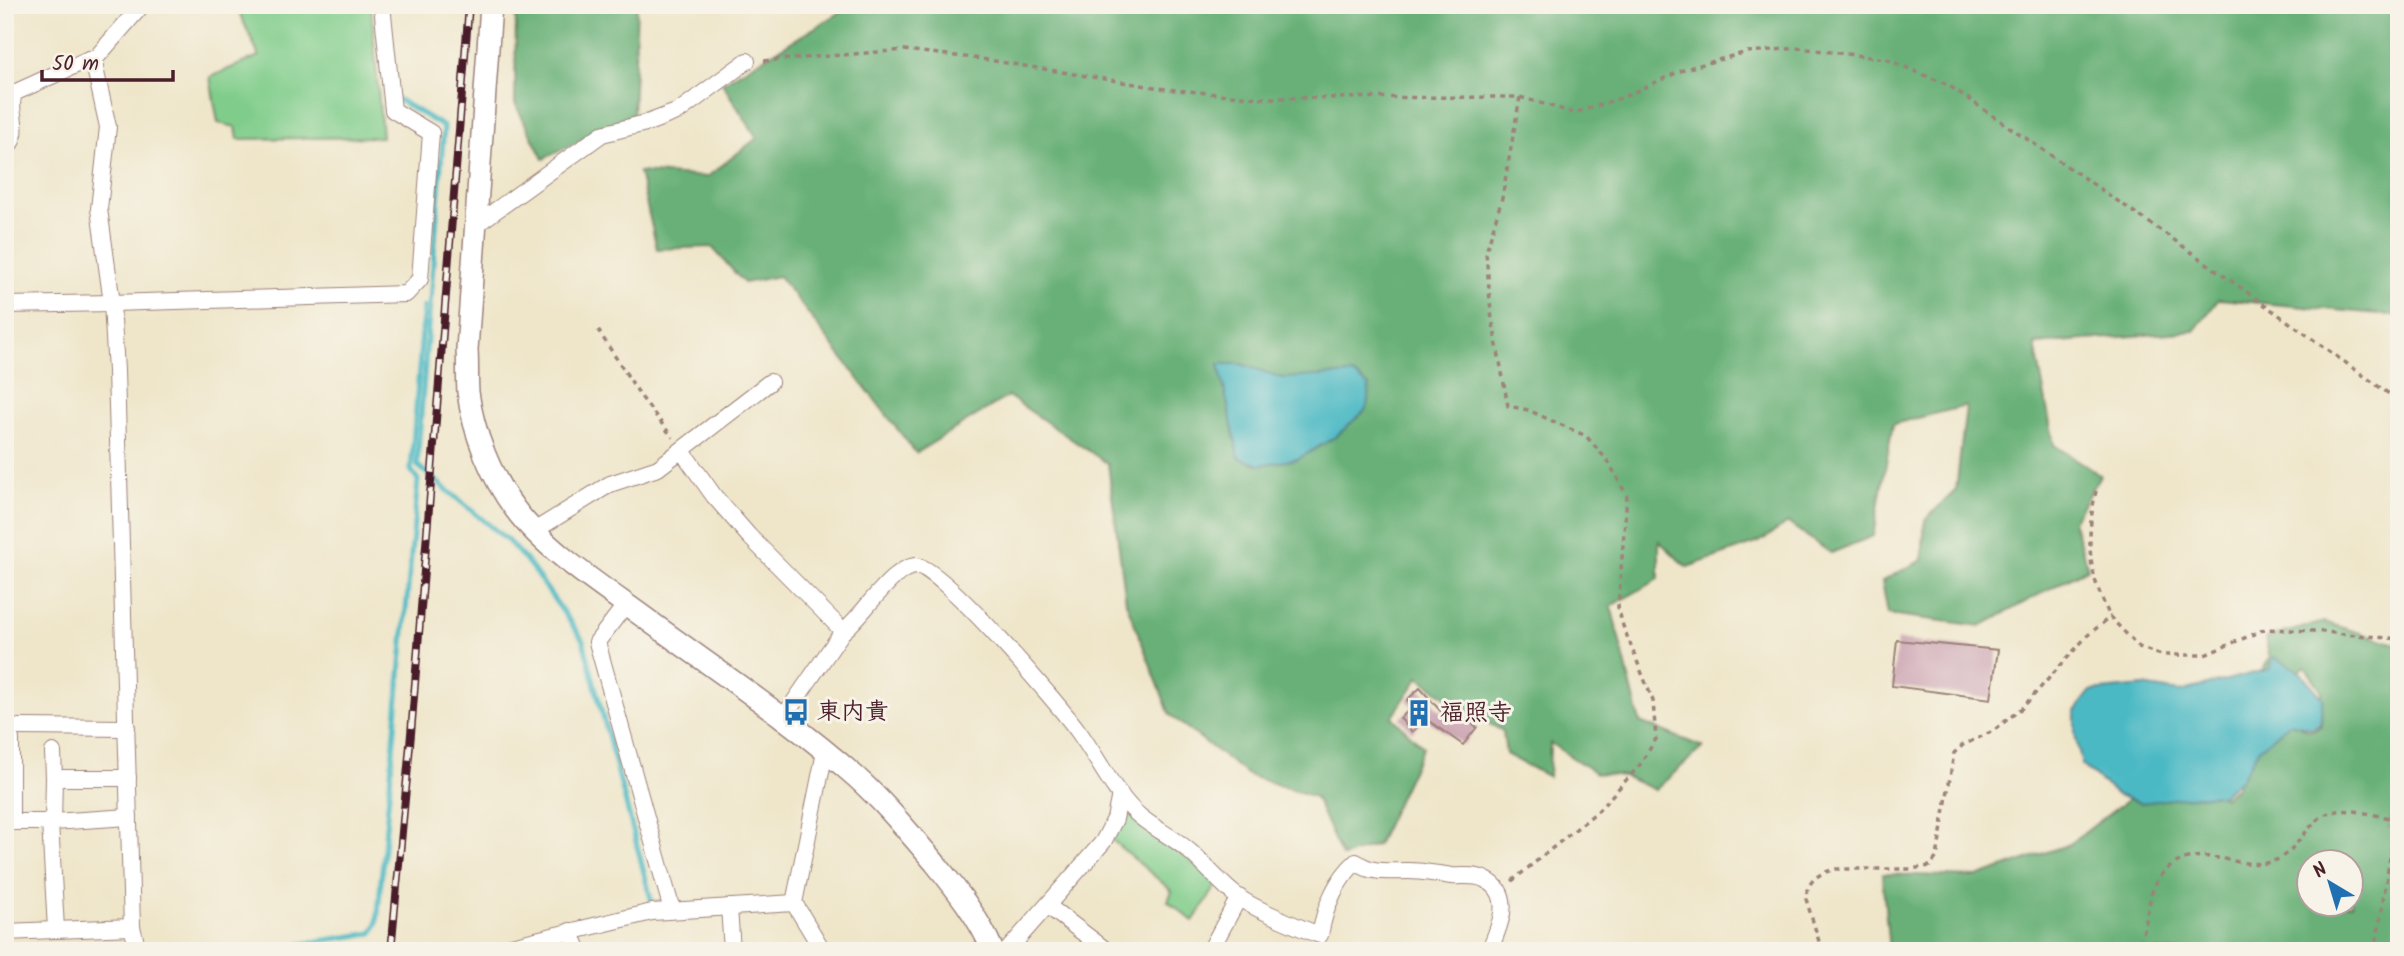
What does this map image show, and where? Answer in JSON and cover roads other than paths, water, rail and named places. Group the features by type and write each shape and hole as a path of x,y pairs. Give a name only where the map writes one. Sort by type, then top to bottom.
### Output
{"street":[{"path":"138,951 132,927 120,466 112,303 99,209 108,127 95,60 142,5"},
{"path":"5,305 406,294 420,279 431,133 393,110 382,5"},
{"path":"491,5 467,350 468,391 479,435 499,484 534,531 626,604 783,718 858,779 922,848 969,908 986,933 993,951"},
{"path":"5,150 14,138 11,100 14,93 89,58 95,60"},
{"path":"477,224 602,134 650,122 679,111 747,61"},
{"path":"534,531 610,484 658,468 770,382"},
{"path":"682,451 714,496 749,536 843,631"},
{"path":"783,718 843,631 863,608 896,576 911,566 923,567 946,584 1030,672 1079,732 1120,794 1136,813 1186,848 1239,897 1320,935 1327,904 1343,873 1356,862 1365,869 1387,873 1409,871 1485,879 1500,891 1503,903 1502,922 1489,951"},
{"path":"626,604 597,642 672,910"},
{"path":"127,728 15,733 8,822 129,817"},
{"path":"53,752 52,822 57,929"},
{"path":"823,951 794,902 825,752"},
{"path":"54,778 128,778"},
{"path":"1007,951 1103,842 1115,819 1120,794"},
{"path":"1210,951 1239,897"},
{"path":"491,951 652,912 794,902"},
{"path":"1048,905 1107,951"},
{"path":"729,908 732,951"},
{"path":"5,932 132,927"},
{"path":"570,931 579,951"}],"water":[{"path":"1219,364 1241,364 1283,378 1353,374 1369,386 1367,409 1335,437 1298,459 1260,465 1239,458"},
{"path":"2274,657 2299,671 2323,698 2320,724 2311,728 2290,723 2259,749 2241,779 2222,795 2141,803 2117,795 2082,765 2075,734 2075,711 2091,691 2143,686 2180,692 2270,669"}],"waterway":[{"path":"399,100 444,127 417,465 507,540 529,564 583,640 652,903"},
{"path":"300,951 300,944 372,933 377,924 418,480 411,470 424,306"}],"railway":[{"path":"391,951 411,734 469,5"}],"place":[{"name":"東内貴","path":"796,712"},
{"name":"福照寺","path":"1419,713"}]}
